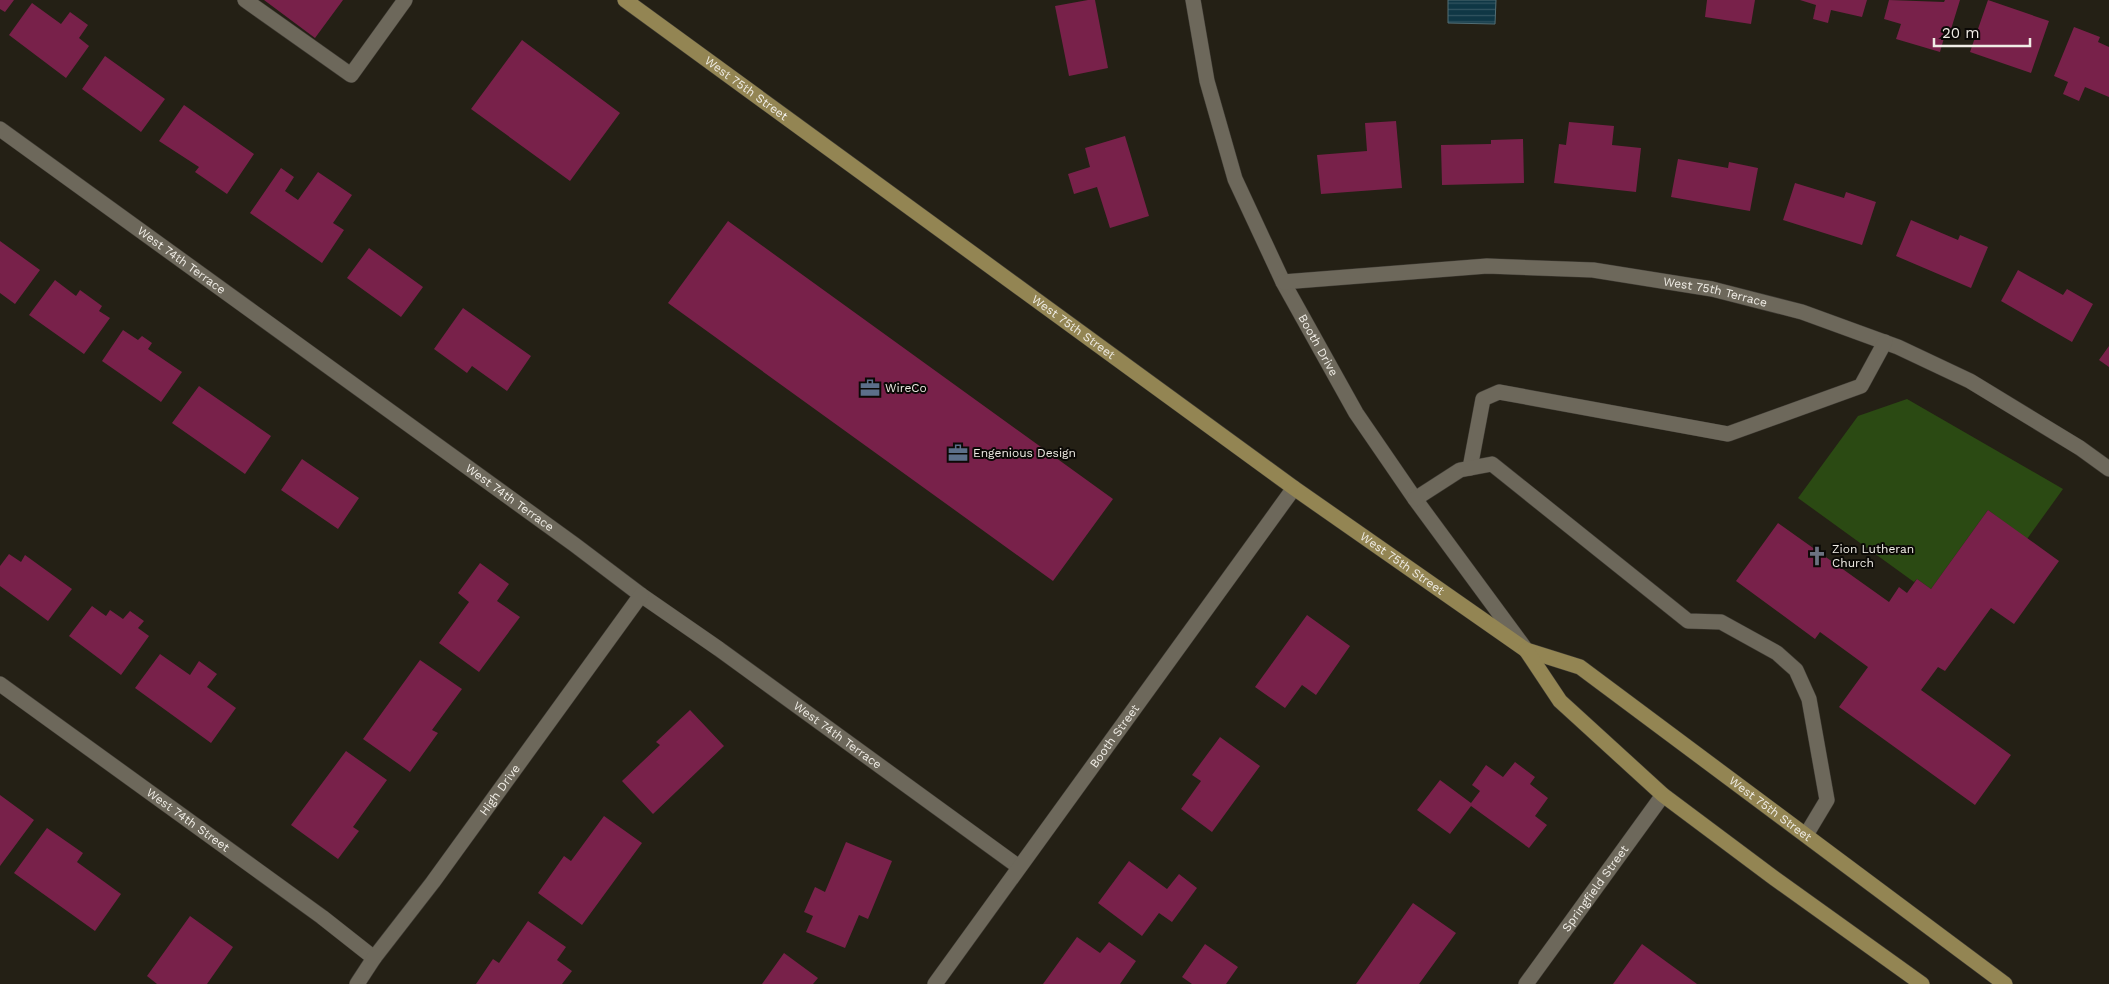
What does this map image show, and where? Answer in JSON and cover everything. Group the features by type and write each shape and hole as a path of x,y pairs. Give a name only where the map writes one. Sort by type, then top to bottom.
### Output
{"main road":[{"name":"West 75th Street","path":"624,0 1294,488 1526,650 1580,667 2005,984"},
{"name":"West 75th Street","path":"1526,650 1560,702 1663,795 1774,878 1922,984"}],"street":[{"path":"245,0 351,75 405,0"},
{"name":"Booth Drive","path":"1193,0 1208,81 1235,179 1283,282 1356,413 1415,499 1526,650"},
{"name":"West 74th Terrace","path":"0,129 575,545 640,595 719,649 1019,867"},
{"name":"West 75th Terrace","path":"1283,282 1487,266 1593,270 1712,288 1802,312 1885,342 1970,381 2080,448 2109,470"},
{"path":"1470,468 1483,399 1498,392 1728,434 1861,386 1885,342"},
{"path":"1415,499 1460,470 1492,464 1688,621 1721,622 1777,653 1796,670 1809,699 1827,800 1806,835"},
{"name":"Booth Street","path":"935,984 1294,488"},
{"name":"High Drive","path":"357,984 374,958 433,882 640,595"},
{"name":"West 74th Street","path":"0,684 314,911 374,958"},
{"name":"Springfield Street","path":"1526,984 1663,795"}],"green space":[{"path":"1907,399 2063,489 2027,539 1988,510 1931,589 1917,579 1914,582 1798,498 1858,416"}],"water":[{"path":"1448,0 1496,0 1495,24 1448,23"}],"building":[{"path":"0,0 14,0 5,12 0,9"},
{"path":"264,0 343,0 315,38"},
{"path":"1095,0 1108,68 1069,76 1055,6"},
{"path":"1707,0 1755,0 1751,24 1705,17"},
{"path":"1800,0 1867,0 1862,17 1831,10 1828,23 1813,19 1816,5"},
{"path":"1889,0 1944,2 1945,0 1960,0 1948,39 1944,38 1940,52 1896,39 1901,24 1884,19"},
{"path":"1988,0 2049,21 2031,73 1970,52"},
{"path":"32,3 61,24 70,12 88,25 79,38 89,46 66,78 9,35"},
{"path":"2074,27 2100,37 2098,42 2109,47 2109,97 2085,87 2079,101 2063,94 2068,82 2054,76"},
{"path":"522,40 620,113 570,181 471,109"},
{"path":"105,56 165,99 141,132 82,89"},
{"path":"184,105 254,154 227,194 195,172 199,167 159,141"},
{"path":"1396,121 1402,188 1321,194 1317,155 1367,151 1365,123"},
{"path":"1569,122 1614,126 1612,145 1641,148 1636,192 1554,183 1559,144 1566,145"},
{"path":"1125,136 1149,216 1110,228 1097,187 1074,194 1068,174 1090,167 1085,148"},
{"path":"1523,139 1524,183 1442,185 1441,145 1491,144 1491,140"},
{"path":"1678,159 1728,168 1729,162 1758,168 1750,211 1671,197"},
{"path":"281,168 294,177 285,191 298,200 318,172 352,195 333,223 344,230 322,263 250,213"},
{"path":"1795,183 1844,198 1846,192 1876,202 1862,245 1783,220"},
{"path":"1911,220 1958,240 1960,235 1988,247 1971,288 1896,256"},
{"path":"728,221 1113,499 1053,581 668,303"},
{"path":"0,241 40,270 15,304 0,293"},
{"path":"369,248 423,287 401,317 347,278"},
{"path":"2018,270 2063,295 2067,289 2093,304 2072,342 2001,301"},
{"path":"55,280 76,296 80,290 102,306 99,311 110,318 84,354 29,315"},
{"path":"463,308 531,356 507,391 472,366 467,373 434,349"},
{"path":"123,330 138,340 142,336 152,343 148,349 182,372 161,402 102,361"},
{"path":"2109,346 2109,367 2099,360"},
{"path":"199,386 271,436 245,474 172,423"},
{"path":"302,459 359,498 338,529 281,490"},
{"path":"1988,510 2059,561 2014,624 1991,608 1945,671 1938,667 1921,690 2011,755 1975,805 1839,707 1868,667 1820,632 1815,639 1736,581 1778,523 1889,602 1899,587 1907,593 1917,579 1931,589"},
{"path":"9,554 21,562 25,555 72,589 48,621 0,586 0,566"},
{"path":"480,563 509,584 497,601 520,617 479,672 439,643 469,602 458,593"},
{"path":"92,606 106,616 110,610 123,619 130,611 144,621 138,628 149,636 121,675 69,636"},
{"path":"1307,615 1350,646 1316,695 1302,685 1285,708 1255,687"},
{"path":"160,654 190,675 199,661 217,674 207,687 236,708 211,743 135,688"},
{"path":"420,660 462,689 432,730 438,733 410,772 363,739"},
{"path":"690,710 724,746 653,814 622,781 660,745 656,742"},
{"path":"1220,737 1260,766 1212,832 1181,809 1201,781 1192,775"},
{"path":"346,751 387,780 353,827 359,831 338,859 291,825"},
{"path":"1515,762 1535,777 1530,784 1548,798 1535,816 1547,825 1529,848 1471,806 1450,834 1417,810 1440,780 1471,803 1480,791 1472,785 1486,765 1503,777"},
{"path":"0,795 34,820 0,866"},
{"path":"604,816 642,843 582,925 538,893 564,856 571,861"},
{"path":"47,828 83,853 77,862 121,894 95,931 14,873"},
{"path":"846,842 892,861 868,919 859,915 845,948 806,932 813,916 804,912 815,887 825,892"},
{"path":"1129,861 1167,889 1179,874 1197,888 1172,922 1159,913 1142,936 1098,903"},
{"path":"1413,903 1456,933 1419,984 1356,984"},
{"path":"190,916 233,947 207,984 157,984 147,976"},
{"path":"528,921 566,947 557,960 572,971 562,984 476,984 493,959 499,963"},
{"path":"1077,937 1100,953 1109,942 1136,961 1120,984 1043,984"},
{"path":"1205,944 1238,967 1226,984 1192,984 1182,977"},
{"path":"1642,944 1697,984 1613,984"},
{"path":"784,953 818,978 813,984 762,984"}],"place":[{"name":"WireCo","path":"870,388"},
{"name":"Engenious Design","path":"958,453"},
{"name":"Zion Lutheran Church","path":"1817,556"}]}
